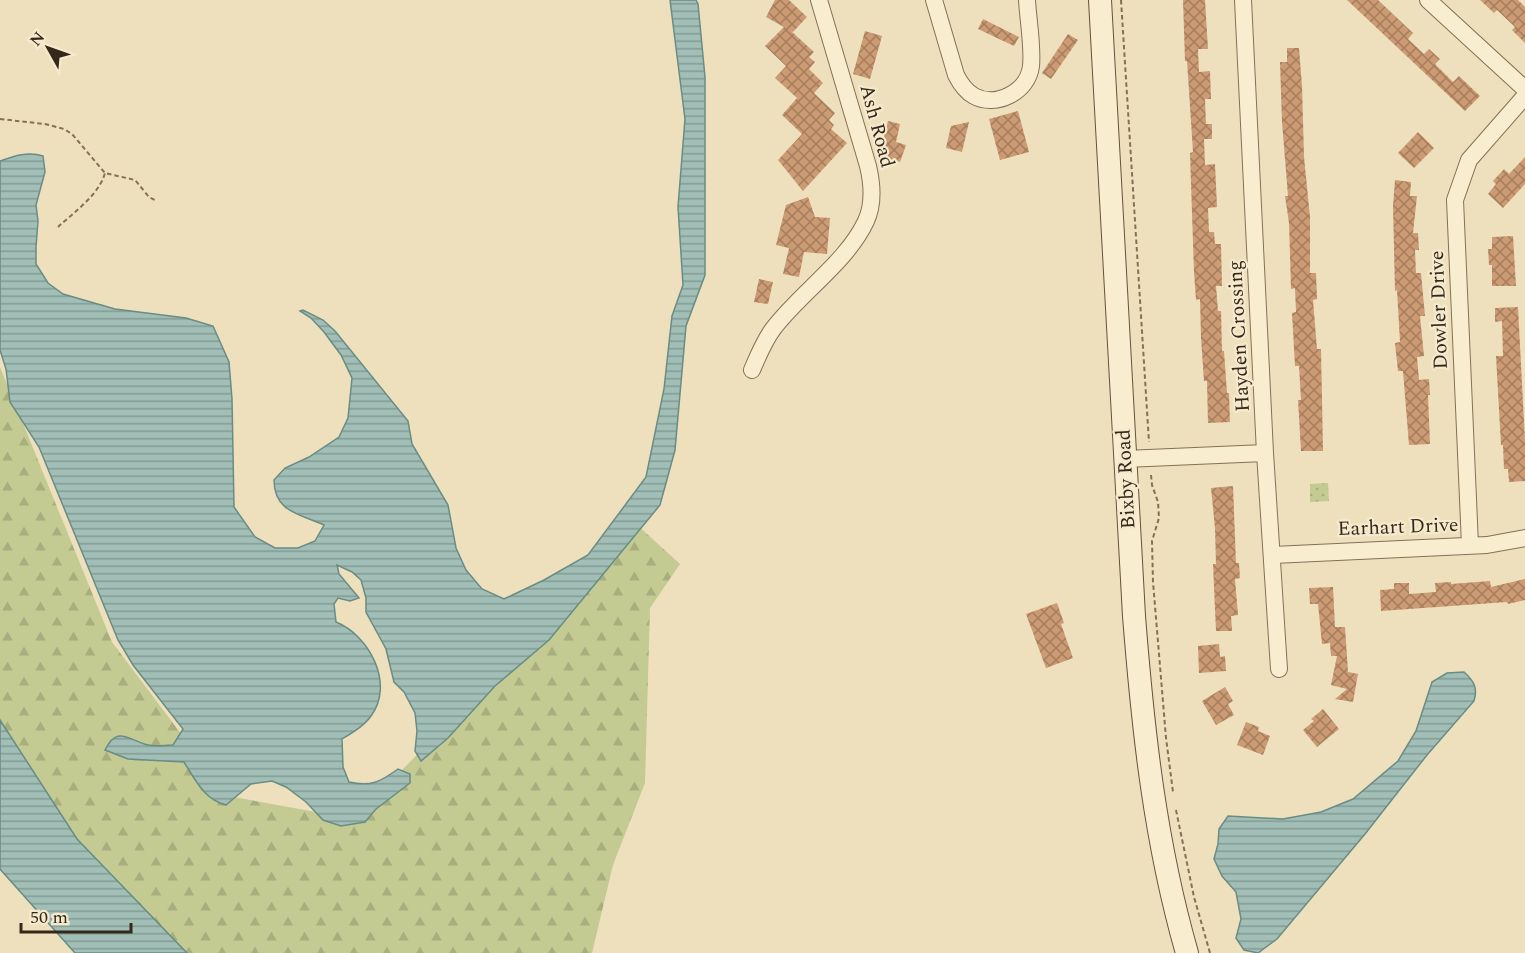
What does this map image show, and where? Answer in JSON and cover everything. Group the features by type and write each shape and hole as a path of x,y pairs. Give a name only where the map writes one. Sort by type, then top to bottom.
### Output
{"street":[{"name":"Ash Road","path":"752,370 772,329 844,253 866,221 870,207 871,179 868,166 819,0"},
{"path":"934,0 956,75 961,84 976,97 995,100 1006,98 1021,87 1031,66 1027,0"},
{"name":"Bixby Road","path":"1100,0 1134,626 1146,752 1171,895 1187,953"},
{"name":"Hayden Crossing","path":"1243,0 1265,453 1279,669"},
{"path":"1428,0 1525,88"},
{"name":"Dowler Drive","path":"1470,545 1455,201 1470,160 1525,96"},
{"path":"1125,459 1265,453"},
{"name":"Earhart Drive","path":"1273,555 1487,545 1525,538"}],"path":[{"path":"1121,0 1150,458 1152,485 1158,502 1159,518 1152,541 1166,738 1174,802 1183,848 1210,953"},
{"path":"0,119 45,124 64,129 72,134 105,172 135,180 149,197 155,200"},
{"path":"58,227 94,193 103,181 105,172"}],"green space":[{"path":"0,367 112,642 228,796 354,819 551,618 634,522 680,564 650,608 645,783 613,865 592,953 187,953 77,839 0,720"},
{"path":"1328,483 1329,501 1310,502 1310,484"}],"water":[{"path":"670,0 696,0 698,4 705,77 705,275 686,326 675,450 660,505 549,640 495,686 448,738 421,761 415,751 417,731 415,713 404,692 394,682 386,649 366,612 366,598 361,580 352,572 337,565 339,574 359,598 350,601 338,598 334,604 336,622 348,628 368,649 375,662 380,690 378,703 371,716 342,739 343,767 349,782 363,784 375,782 398,769 410,774 410,783 376,809 365,822 341,826 323,820 306,802 286,787 272,781 251,784 226,805 206,794 184,762 128,759 105,750 110,742 119,736 151,746 173,745 183,729 133,665 118,640 39,447 10,402 6,369 0,350 0,161 26,154 43,156 45,172 36,205 38,221 36,264 48,283 63,294 115,309 186,318 213,326 229,362 234,507 255,537 275,548 298,548 315,541 324,525 283,505 275,491 274,480 285,468 309,457 339,437 348,418 352,378 341,355 311,318 300,311 303,310 323,320 335,331 408,421 412,444 448,505 456,548 466,570 482,589 504,599 588,555 646,477 664,389 672,316 683,285 678,207 685,119"},
{"path":"1464,672 1474,685 1476,692 1474,701 1277,939 1258,953 1244,950 1236,938 1241,919 1236,892 1222,876 1214,859 1219,829 1228,816 1283,819 1321,812 1353,799 1398,761 1416,731 1432,682 1447,673"},
{"path":"0,720 77,839 187,953 75,953 0,869"}],"building":[{"path":"775,0 789,0 807,17 793,32 791,31 814,52 809,57 815,62 809,69 823,83 814,93 835,113 829,120 834,125 831,129 847,143 803,191 778,160 802,134 782,115 797,98 775,78 786,66 765,46 784,27 766,17"},
{"path":"1183,0 1205,0 1208,49 1198,49 1199,72 1210,71 1211,99 1205,99 1206,124 1212,124 1212,139 1204,139 1205,165 1215,164 1217,207 1208,208 1209,232 1214,232 1215,244 1221,244 1222,286 1216,286 1218,311 1221,311 1222,351 1224,351 1227,393 1229,393 1230,422 1208,423 1200,299 1196,300 1194,272 1190,153 1193,152 1187,61 1185,61"},
{"path":"1347,0 1378,0 1413,33 1408,39 1424,54 1429,49 1440,59 1435,64 1453,82 1459,76 1480,96 1465,111"},
{"path":"1480,0 1518,0 1525,7 1525,43 1512,30 1515,27 1497,10 1494,13"},
{"path":"983,19 1019,37 1014,46 978,29"},
{"path":"865,31 882,36 870,79 853,74"},
{"path":"1068,34 1078,40 1051,79 1042,73"},
{"path":"1287,48 1299,48 1304,157 1310,217 1310,273 1316,273 1317,299 1313,300 1317,349 1321,349 1323,451 1301,451 1299,366 1295,366 1292,313 1296,312 1295,288 1291,289 1289,223 1285,196 1288,196 1282,122 1280,62 1287,62"},
{"path":"1018,111 1029,152 1000,160 989,119"},
{"path":"888,121 900,124 896,142 906,145 900,162 882,157 878,162"},
{"path":"969,122 962,152 946,148 951,126"},
{"path":"1418,132 1434,148 1414,168 1398,153"},
{"path":"1525,157 1525,184 1503,208 1488,194 1496,184 1493,181 1504,169 1509,174"},
{"path":"1395,180 1411,182 1410,196 1417,196 1413,233 1418,233 1419,250 1415,250 1416,273 1421,273 1425,316 1420,316 1424,356 1417,357 1419,380 1429,379 1430,444 1409,445 1403,371 1398,371 1395,343 1400,342 1397,290 1395,291 1393,206"},
{"path":"808,197 815,217 830,218 827,254 804,252 799,277 783,274 789,248 776,245 786,205"},
{"path":"1513,236 1516,286 1492,286 1492,265 1489,265 1488,249 1492,249 1492,237"},
{"path":"759,279 773,282 768,304 754,302"},
{"path":"1518,307 1525,481 1509,482 1508,469 1504,469 1503,445 1501,445 1496,356 1503,356 1502,321 1495,322 1495,308"},
{"path":"1233,486 1236,563 1239,563 1240,578 1235,579 1238,615 1231,616 1232,631 1216,631 1213,564 1216,564 1215,528 1211,488"},
{"path":"1525,579 1525,600 1508,604 1507,602 1381,611 1380,590 1394,589 1394,583 1409,583 1409,594 1436,592 1435,583 1490,581 1491,587"},
{"path":"1333,587 1335,627 1345,627 1348,672 1358,674 1353,702 1335,699 1347,689 1331,685 1337,656 1331,656 1330,643 1322,644 1318,604 1310,604 1309,588"},
{"path":"1057,603 1064,623 1061,624 1073,658 1046,668 1026,614"},
{"path":"1219,644 1220,657 1225,656 1226,671 1199,673 1198,646"},
{"path":"1225,687 1233,701 1228,704 1234,715 1216,725 1202,701"},
{"path":"1323,709 1339,729 1317,747 1303,730"},
{"path":"1246,722 1259,727 1258,731 1270,736 1263,755 1237,745"}]}
